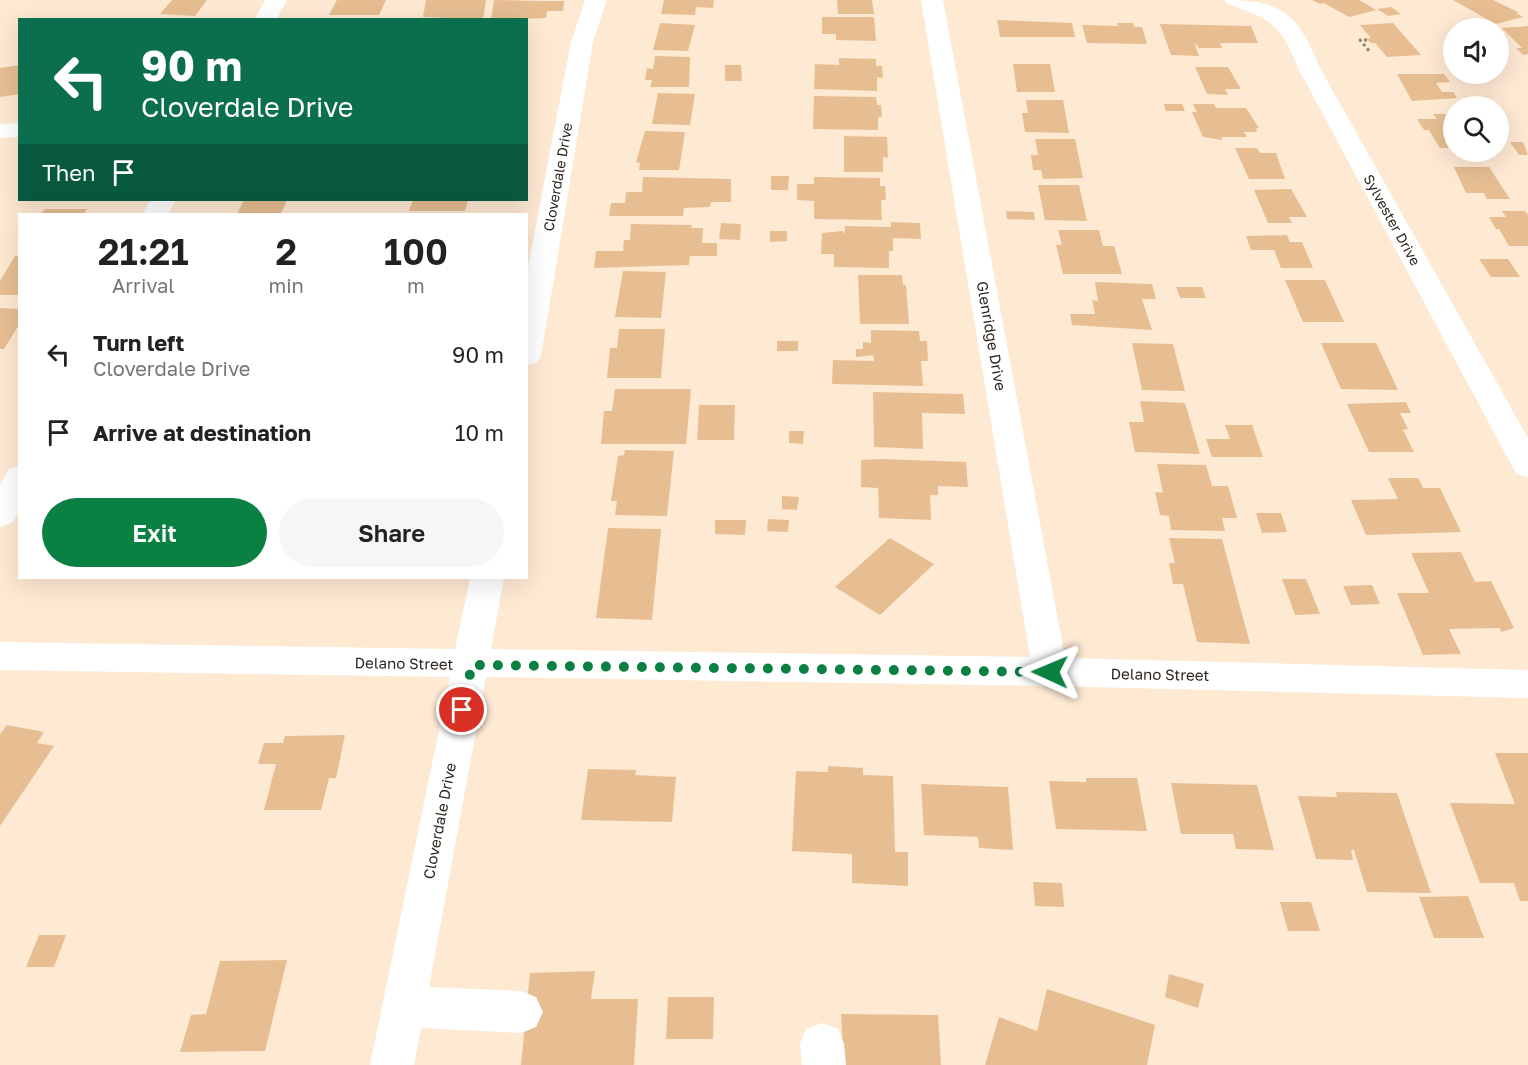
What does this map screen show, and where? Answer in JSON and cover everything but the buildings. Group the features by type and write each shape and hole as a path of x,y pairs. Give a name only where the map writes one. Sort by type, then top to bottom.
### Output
{"street":[{"path":"266,18 276,0"},
{"name":"Cloverdale Drive","path":"528,345 582,42 596,0"},
{"name":"Glenridge Drive","path":"933,0 1050,672"},
{"name":"Sylvester Drive","path":"1235,0 1274,13 1295,32 1310,68 1528,466"},
{"path":"0,131 18,130"},
{"path":"0,515 18,481"},
{"name":"Cloverdale Drive","path":"392,1065 472,665 487,579"},
{"name":"Delano Street","path":"0,656 472,665 1050,672 1528,684"},
{"path":"403,1007 521,1012"}],"path":[{"path":"1367,40 1360,40 1370,52"}],"route":[{"path":"462,710 472,665 1050,672"}]}
